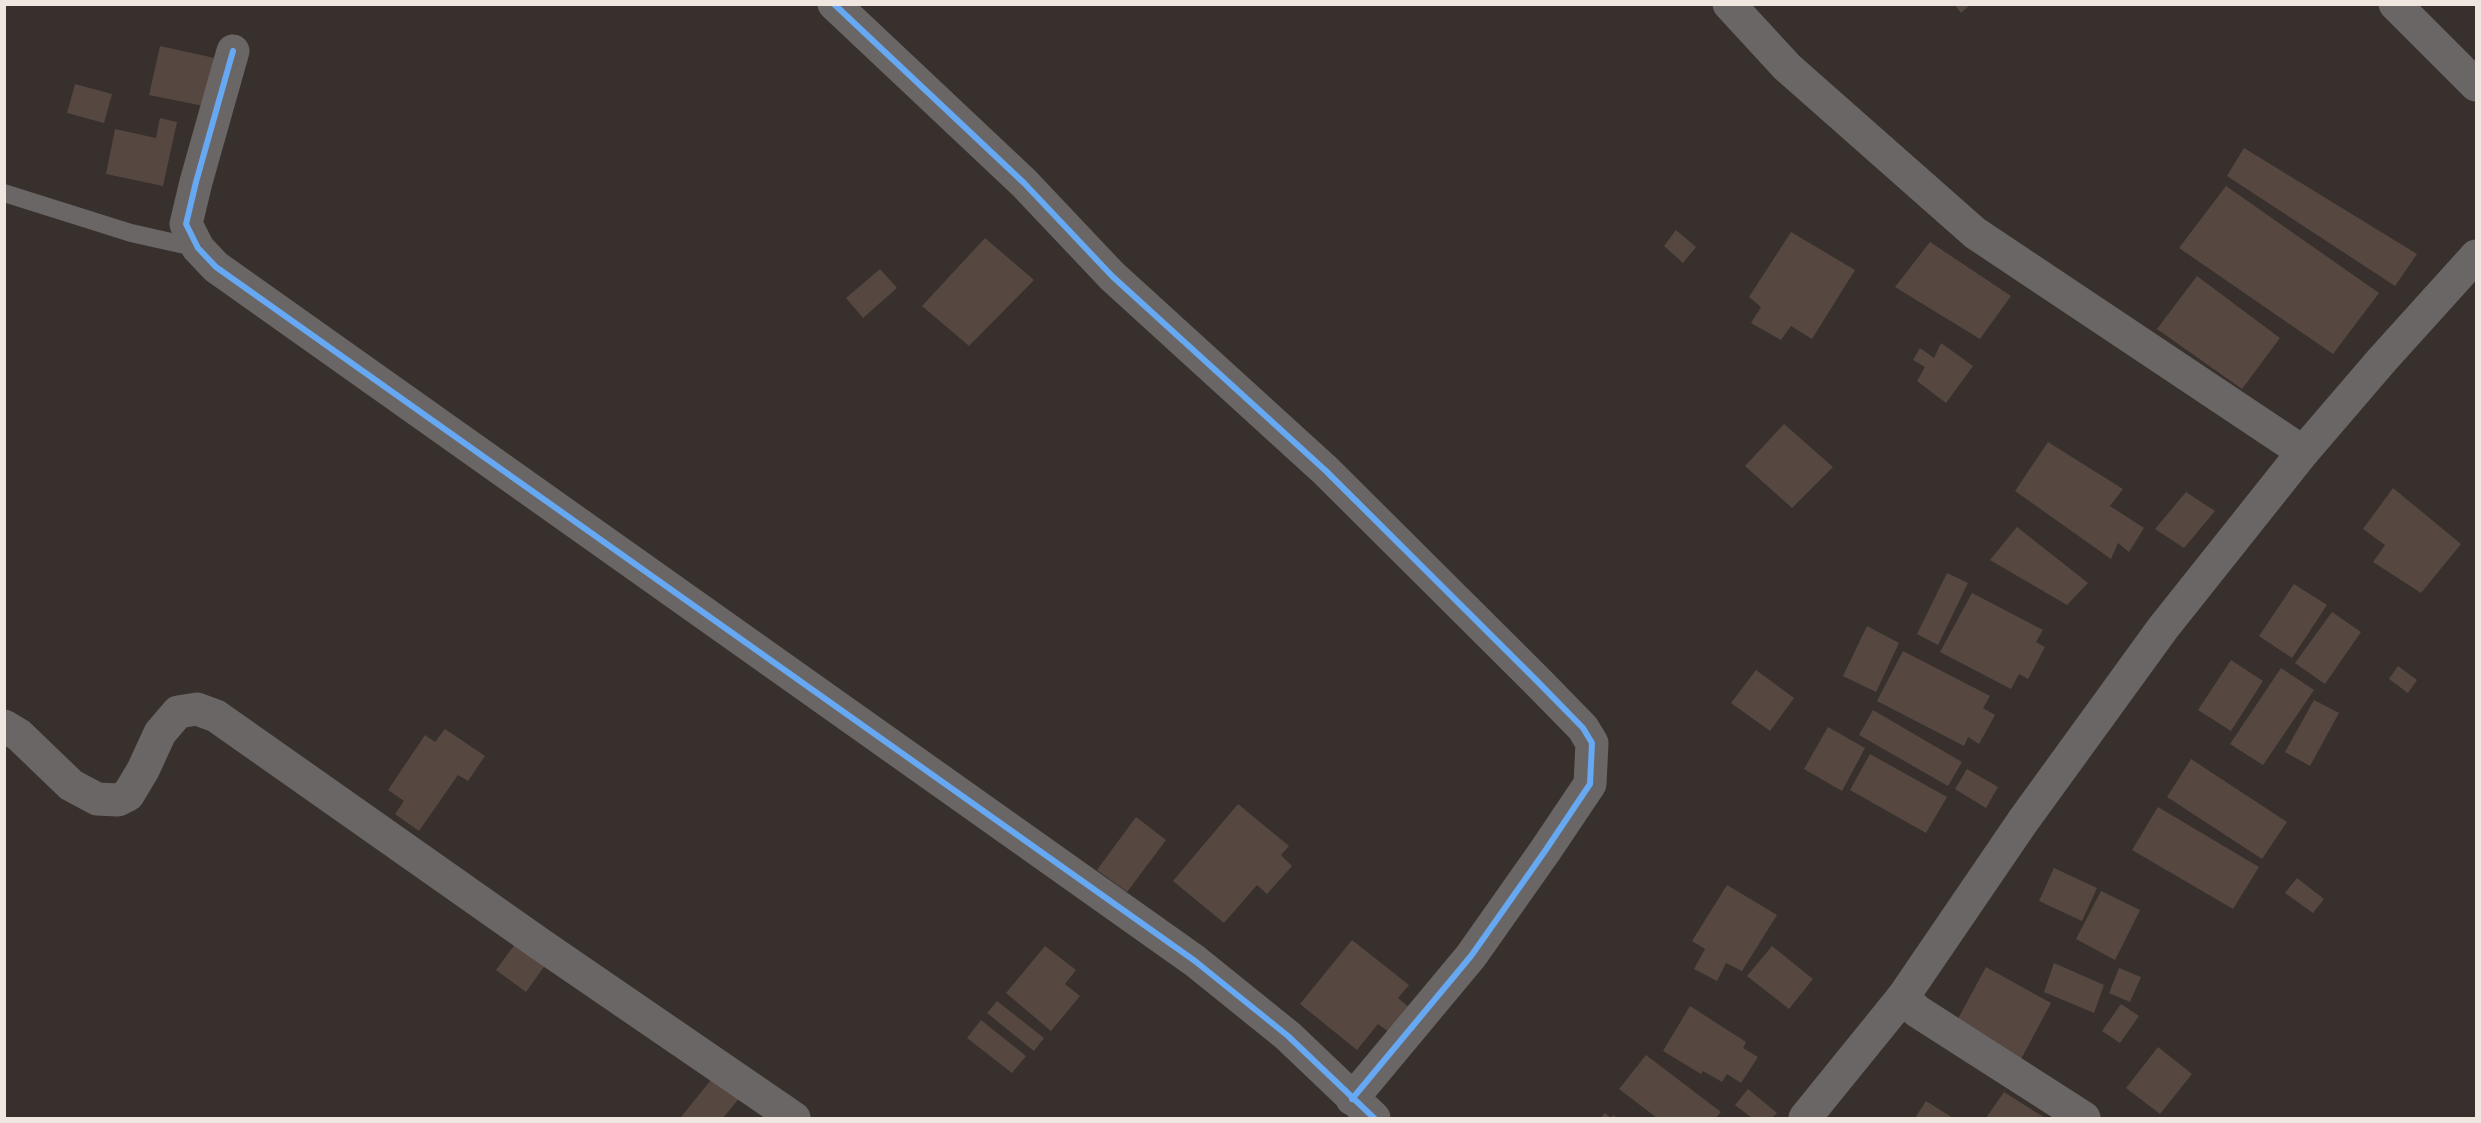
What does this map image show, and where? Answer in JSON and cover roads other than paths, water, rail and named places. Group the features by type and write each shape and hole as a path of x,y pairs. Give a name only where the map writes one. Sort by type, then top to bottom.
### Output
{"street":[{"path":"233,51 195,182 186,224 198,248 216,267 1195,961 1288,1036 1363,1109 1590,784 1592,743 1583,728 1545,689 1326,471 1112,276 1024,183 834,4"},
{"path":"1729,4 1787,68 1975,233 2303,452"},
{"path":"2395,4 2476,85"},
{"path":"1805,1119 1903,997 2023,821 2163,628 2303,452 2476,256"},
{"path":"4,726 19,735 71,785 97,799 118,800 128,795 143,770 160,733 178,712 197,709 216,716 794,1119"},
{"path":"1903,997 1917,1011 2084,1119"}],"lane":[{"path":"4,193 131,233 198,248"}]}
